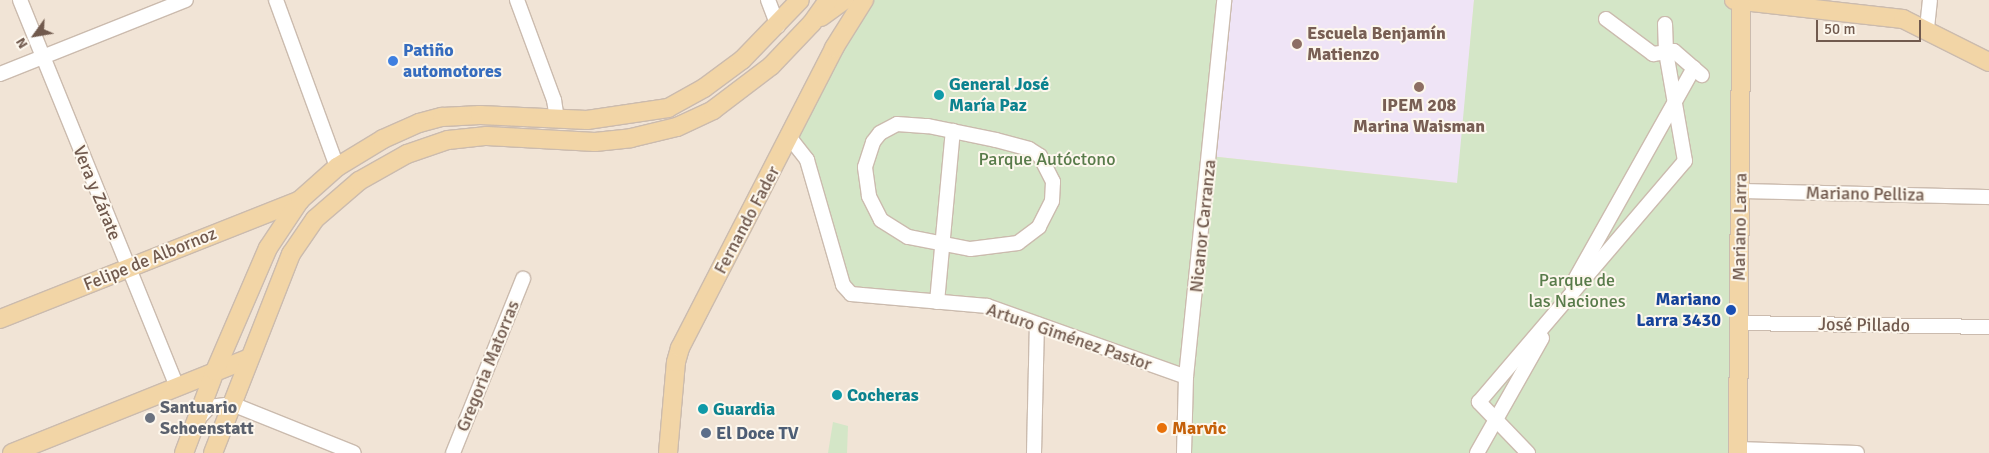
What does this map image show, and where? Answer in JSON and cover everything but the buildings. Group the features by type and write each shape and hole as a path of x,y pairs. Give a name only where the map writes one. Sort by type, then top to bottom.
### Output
{"main road":[{"path":"184,453 215,371 268,248 300,200 337,167 383,139 428,120 480,115 557,120 620,117 668,108 704,88 778,26 800,0"},
{"path":"213,453 283,270 301,237 333,201 373,171 431,145 466,138 595,142 632,138 677,128 713,110 771,66 812,23 828,0"},
{"path":"812,23 844,0"},
{"path":"834,48 854,0"},
{"name":"Fernando Fader","path":"668,453 676,362 680,348 790,138 834,48 864,0"},
{"path":"1734,0 1887,15 1927,28 1989,62"},
{"name":"Mariano Larra","path":"1738,451 1741,0"},
{"name":"Felipe de Albornoz","path":"0,319 300,200"},
{"path":"12,453 249,358"}],"street":[{"name":"Vera y Zárate","path":"20,0 177,386"},
{"path":"0,74 186,0"},
{"path":"276,0 337,167"},
{"path":"517,0 554,100 557,120"},
{"path":"768,0 778,26"},
{"name":"Nicanor Carranza","path":"1184,453 1186,377 1224,0"},
{"path":"1927,28 1930,0"},
{"path":"1477,453 1674,102 1698,72 1674,51 1653,54 1606,19"},
{"path":"1528,453 1479,402 1685,162 1666,52 1666,24"},
{"path":"897,124 953,131 1029,149 1040,156 1053,182 1052,201 1039,227 1018,243 991,249 941,246 908,238 881,220 869,196 865,167 872,142 880,133 897,124"},
{"path":"937,302 953,131"},
{"name":"Arturo Giménez Pastor","path":"790,138 807,160 846,290 851,294 987,306 1186,377"},
{"name":"Mariano Pelliza","path":"1740,191 1989,197"},
{"name":"Gregoria Matorras","path":"453,453 523,279"},
{"name":"José Pillado","path":"1738,323 1989,327"},
{"path":"1034,453 1037,324"},
{"path":"196,421 209,407 232,404 354,453"},
{"path":"1738,451 1857,453"}],"shaded area":[{"path":"0,0 1989,0 1989,453 0,453"},
{"name":"Escuela Benjamín Matienzo","path":"1224,0 1474,0 1458,183 1209,156"}],"green space":[{"name":"Parque de las Naciones","path":"865,0 1224,0 1209,156 1457,183 1474,0 1734,0 1738,453 1184,453 1185,377 987,306 843,285 807,160 790,138"},
{"path":"833,422 848,426 847,453 828,453"}],"place":[{"name":"Escuela Benjamín Matienzo","path":"1297,44"},
{"name":"Patiño automotores","path":"393,61"},
{"name":"IPEM 208 Marina Waisman","path":"1419,87"},
{"name":"General José María Paz","path":"939,95"},
{"name":"Mariano Larra 3430","path":"1731,310"},
{"name":"Cocheras","path":"837,395"},
{"name":"Guardia","path":"703,409"},
{"name":"Santuario Schoenstatt","path":"150,418"},
{"name":"Marvic","path":"1162,428"},
{"name":"El Doce TV","path":"706,433"}],"park label":[{"name":"Parque Autóctono","path":"1047,159"}]}
